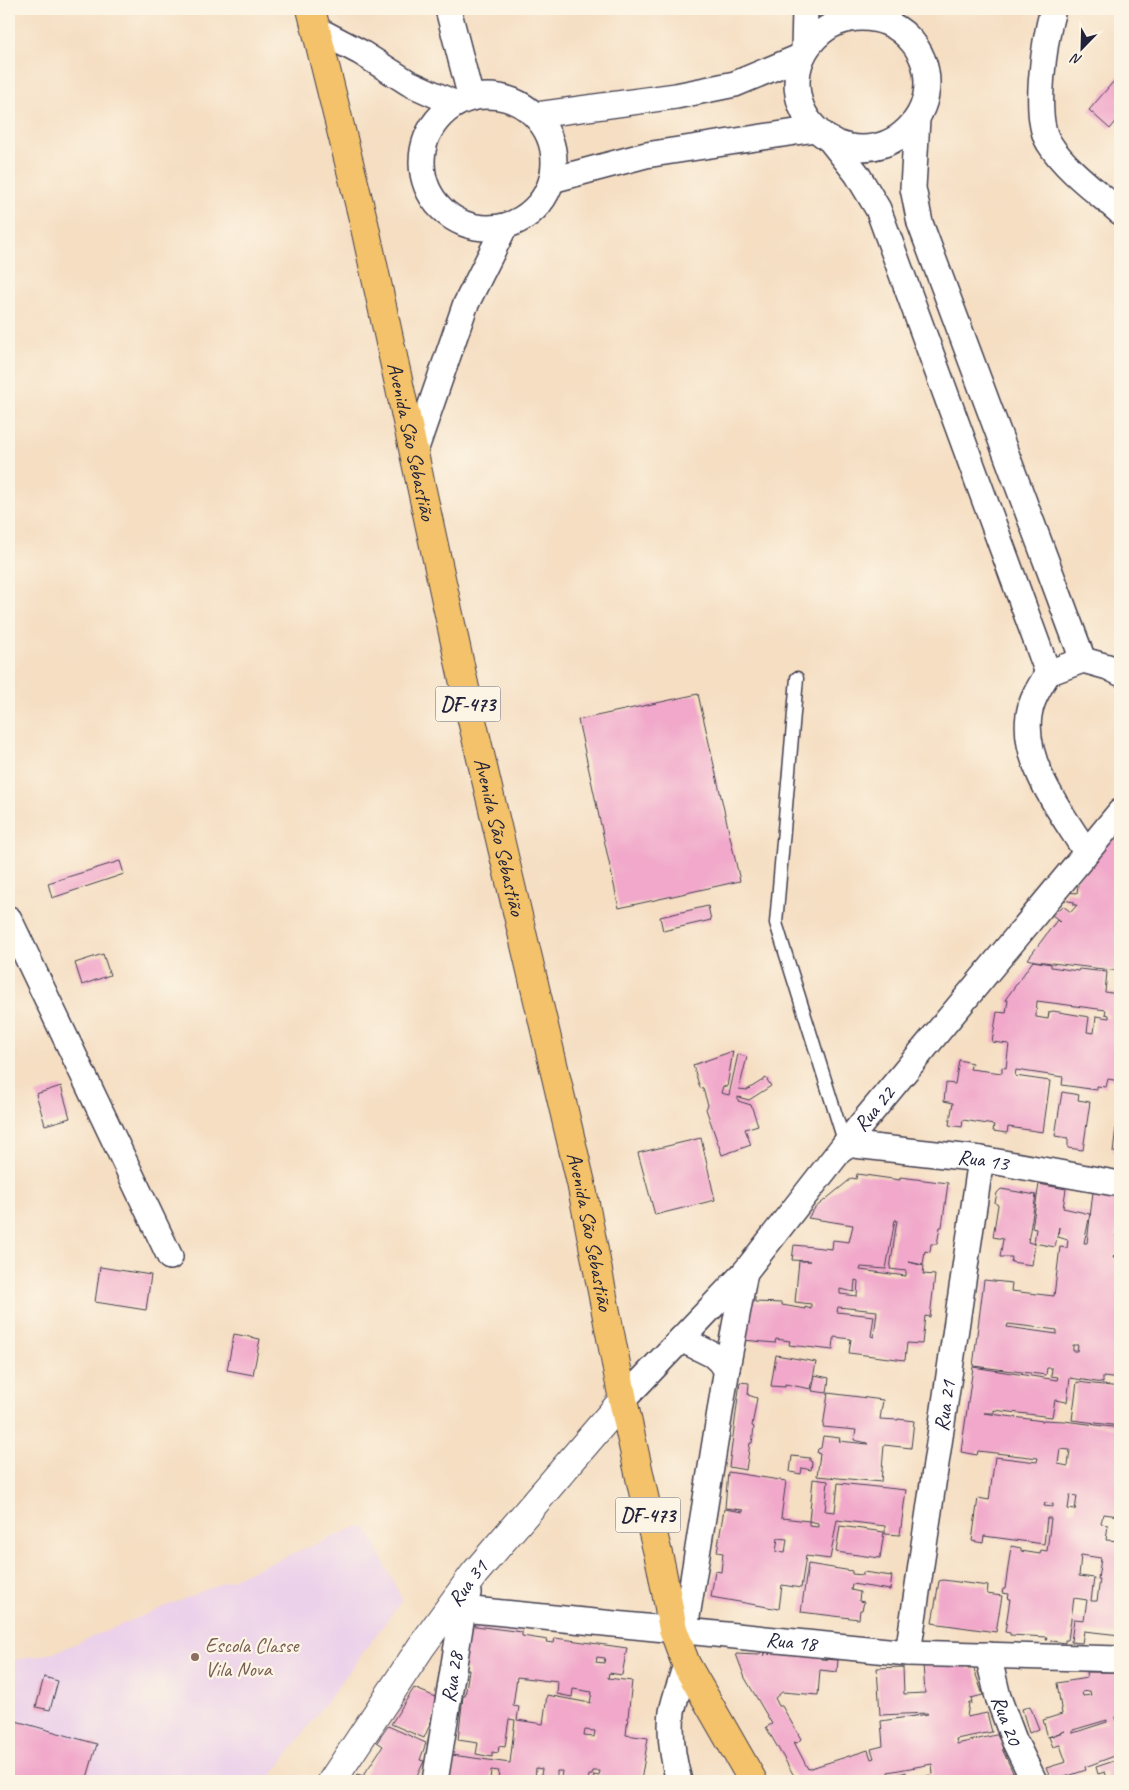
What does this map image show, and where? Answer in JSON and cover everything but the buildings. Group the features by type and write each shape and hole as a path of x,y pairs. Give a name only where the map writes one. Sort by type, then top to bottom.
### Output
{"main road":[{"name":"Avenida São Sebastião","path":"314,19 364,223 471,716 581,1183 623,1400 661,1566 679,1629 686,1664 753,1781"}],"street":[{"path":"448,9 463,101"},
{"path":"803,53 805,9"},
{"path":"1053,9 1045,45 1040,96 1042,127 1048,142 1061,159 1120,212"},
{"path":"552,180 646,155 823,135 850,148 869,148 888,144 904,133 917,118 925,101 928,82 924,62 915,45 902,31 881,15 839,21 825,28 813,38 803,53 798,67 796,84 798,100 805,116 823,135 857,174 878,209 1048,673"},
{"path":"314,19 360,52 409,83 463,101"},
{"path":"536,116 676,96 735,84 803,53"},
{"path":"489,96 506,98 522,105 536,116 546,129 552,146 554,162 552,180 545,195 534,209 521,219 505,226 488,228 470,225 455,218 441,208 430,194 424,178 422,161 424,144 431,128 442,114 463,101 489,96"},
{"path":"917,118 913,188 920,223 1083,660"},
{"path":"414,454 465,306 505,226"},
{"path":"1086,852 1052,797 1034,763 1028,737 1029,715 1034,696 1048,673 1083,660 1108,667 1120,674"},
{"name":"Rua 22","path":"623,1400 745,1272 845,1144 1086,852 1118,816"},
{"path":"9,919 170,1257"},
{"name":"Rua 13","path":"845,1144 982,1159 1120,1184"},
{"name":"Rua 21","path":"908,1653 982,1159"},
{"path":"679,1629 745,1272"},
{"path":"682,1339 713,1355 727,1368"},
{"name":"Rua 31","path":"332,1781 421,1647 474,1574 623,1400"},
{"name":"Rua 28","path":"435,1781 463,1609 474,1574"},
{"name":"Rua 18","path":"463,1609 908,1653 1120,1659"},
{"name":"Rua 20","path":"988,1656 998,1698 1014,1740 1034,1781"},
{"path":"679,1781 671,1737 672,1712 686,1664"}],"lane":[{"path":"797,678 776,923 845,1144"}],"shaded area":[{"name":"Escola Classe Vila Nova","path":"357,1527 368,1528 402,1600 268,1781 9,1781 9,1661 53,1653"}],"place":[{"name":"Escola Classe Vila Nova","path":"195,1657"}]}
